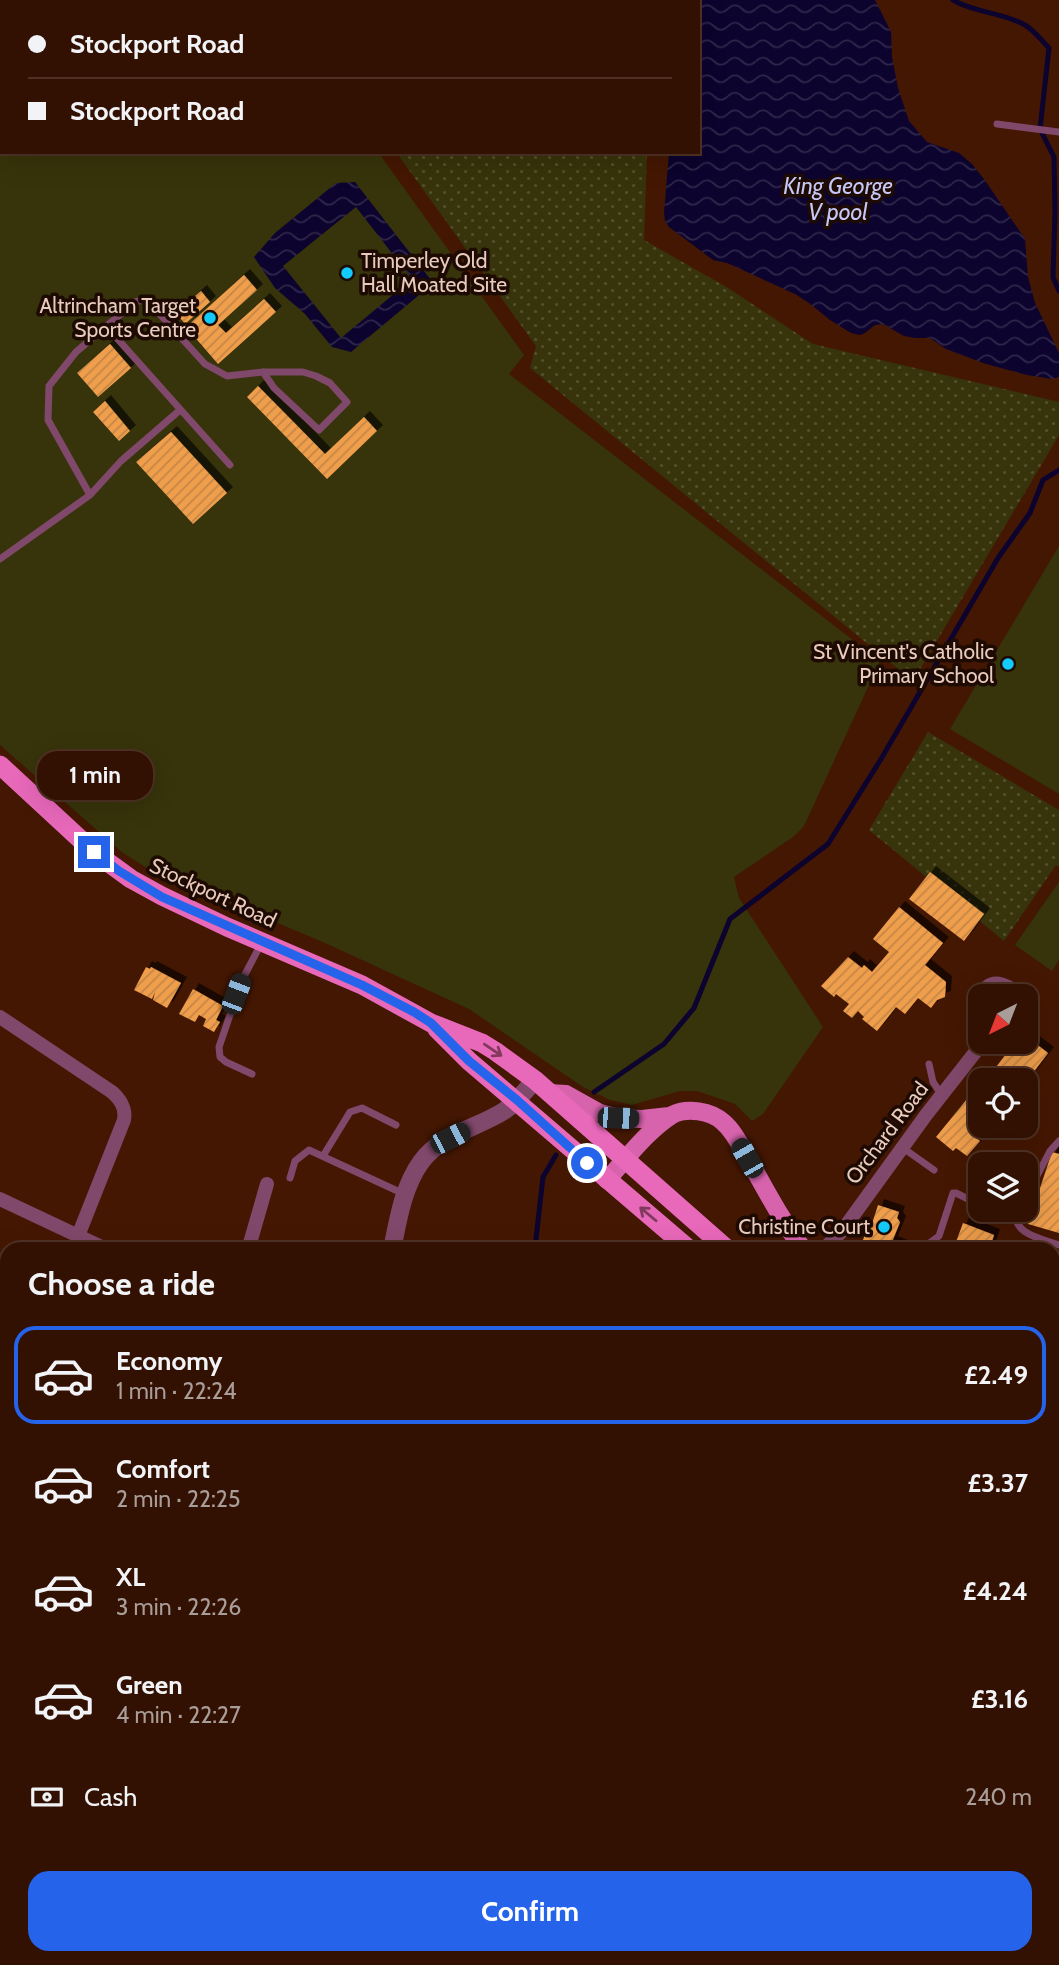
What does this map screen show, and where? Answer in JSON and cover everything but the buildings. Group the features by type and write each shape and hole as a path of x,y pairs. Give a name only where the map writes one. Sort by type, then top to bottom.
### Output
{"highway":[{"name":"Stockport Road","path":"0,765 94,852 162,897 362,985 431,1023 482,1043 542,1087 719,1242"},
{"name":"Stockport Road","path":"431,1023 469,1061 681,1242"}],"main road":[{"path":"542,1087 566,1094 600,1113 618,1118 672,1116"},
{"path":"607,1180 653,1130 672,1116 691,1110 712,1115 721,1120 736,1138 799,1242"}],"street":[{"path":"0,1017 113,1092 124,1110 124,1120 78,1236"},
{"name":"Orchard Road","path":"831,1242 842,1231 974,1054"},
{"path":"398,1242 405,1194 418,1165 430,1151 542,1087"},
{"path":"250,1242 267,1184"},
{"path":"0,1199 91,1242"}],"lane":[{"path":"997,124 1059,132"},
{"path":"90,495 48,420 49,387 76,352 135,302 146,299 205,364 227,376 263,372 303,372 330,383 347,402 319,430 274,388 263,372"},
{"path":"106,326 230,465"},
{"path":"0,559 90,495 121,461 180,410"},
{"path":"252,1074 226,1062 220,1057 219,1047 242,980 262,942"},
{"path":"929,1064 933,1082 942,1095"},
{"path":"323,1156 350,1112 362,1108 396,1125"},
{"path":"1038,1173 1049,1151 1059,1141"},
{"path":"902,1147 934,1170"},
{"path":"290,1178 295,1161 309,1150 405,1194"},
{"path":"931,1242 939,1236 953,1193 968,1199"},
{"path":"1017,1222 1024,1231 1052,1242"}],"shaded area":[{"path":"0,154 379,154 524,355 509,374 880,661 804,826 793,837 734,877 739,898 823,1027 763,1114 752,1121 735,1104 697,1091 680,1091 632,1105 610,1100 583,1087 469,1009 325,943 147,868 123,853 0,745"},
{"path":"397,154 647,154 644,240 728,288 813,344 1059,402 1059,435 913,681 530,368 536,346"},
{"path":"1059,546 1059,794 950,729"},
{"path":"928,732 1059,810 1059,867 1056,865 1004,941 869,830"},
{"path":"1059,882 1059,960 1052,971 1015,945"}],"water":[{"name":"King George V pool","path":"700,0 875,0 891,32 892,57 898,88 909,121 927,142 959,153 972,164 1025,239 1028,277 1035,303 1059,353 1059,377 1052,379 1027,375 986,364 946,349 930,338 904,336 883,324 875,325 860,335 851,333 795,294 727,263 713,260 669,227 664,213 669,154 700,154"},
{"path":"355,182 431,280 425,290 351,352 332,347 305,314 275,288 254,257 275,233 336,183","holes":["356,207 412,279 341,338 283,266"]}],"waterway":[{"path":"953,0 1025,25 1049,48 1040,129 1054,157 1053,277 1059,291"},
{"path":"594,1092 664,1044 694,1008 730,919 828,844 881,759 998,558 1030,513 1043,480 1059,470"},
{"path":"537,1242 543,1177 556,1155"}],"place":[{"name":"Timperley Old Hall Moated Site","path":"347,273"},
{"name":"Altrincham Target Sports Centre","path":"210,318"},
{"name":"St Vincent's Catholic Primary School","path":"1008,664"},
{"name":"Christine Court","path":"884,1227"}],"route":[{"path":"94,852 162,897 362,985 414,1012 431,1023 469,1061 587,1163"}]}
